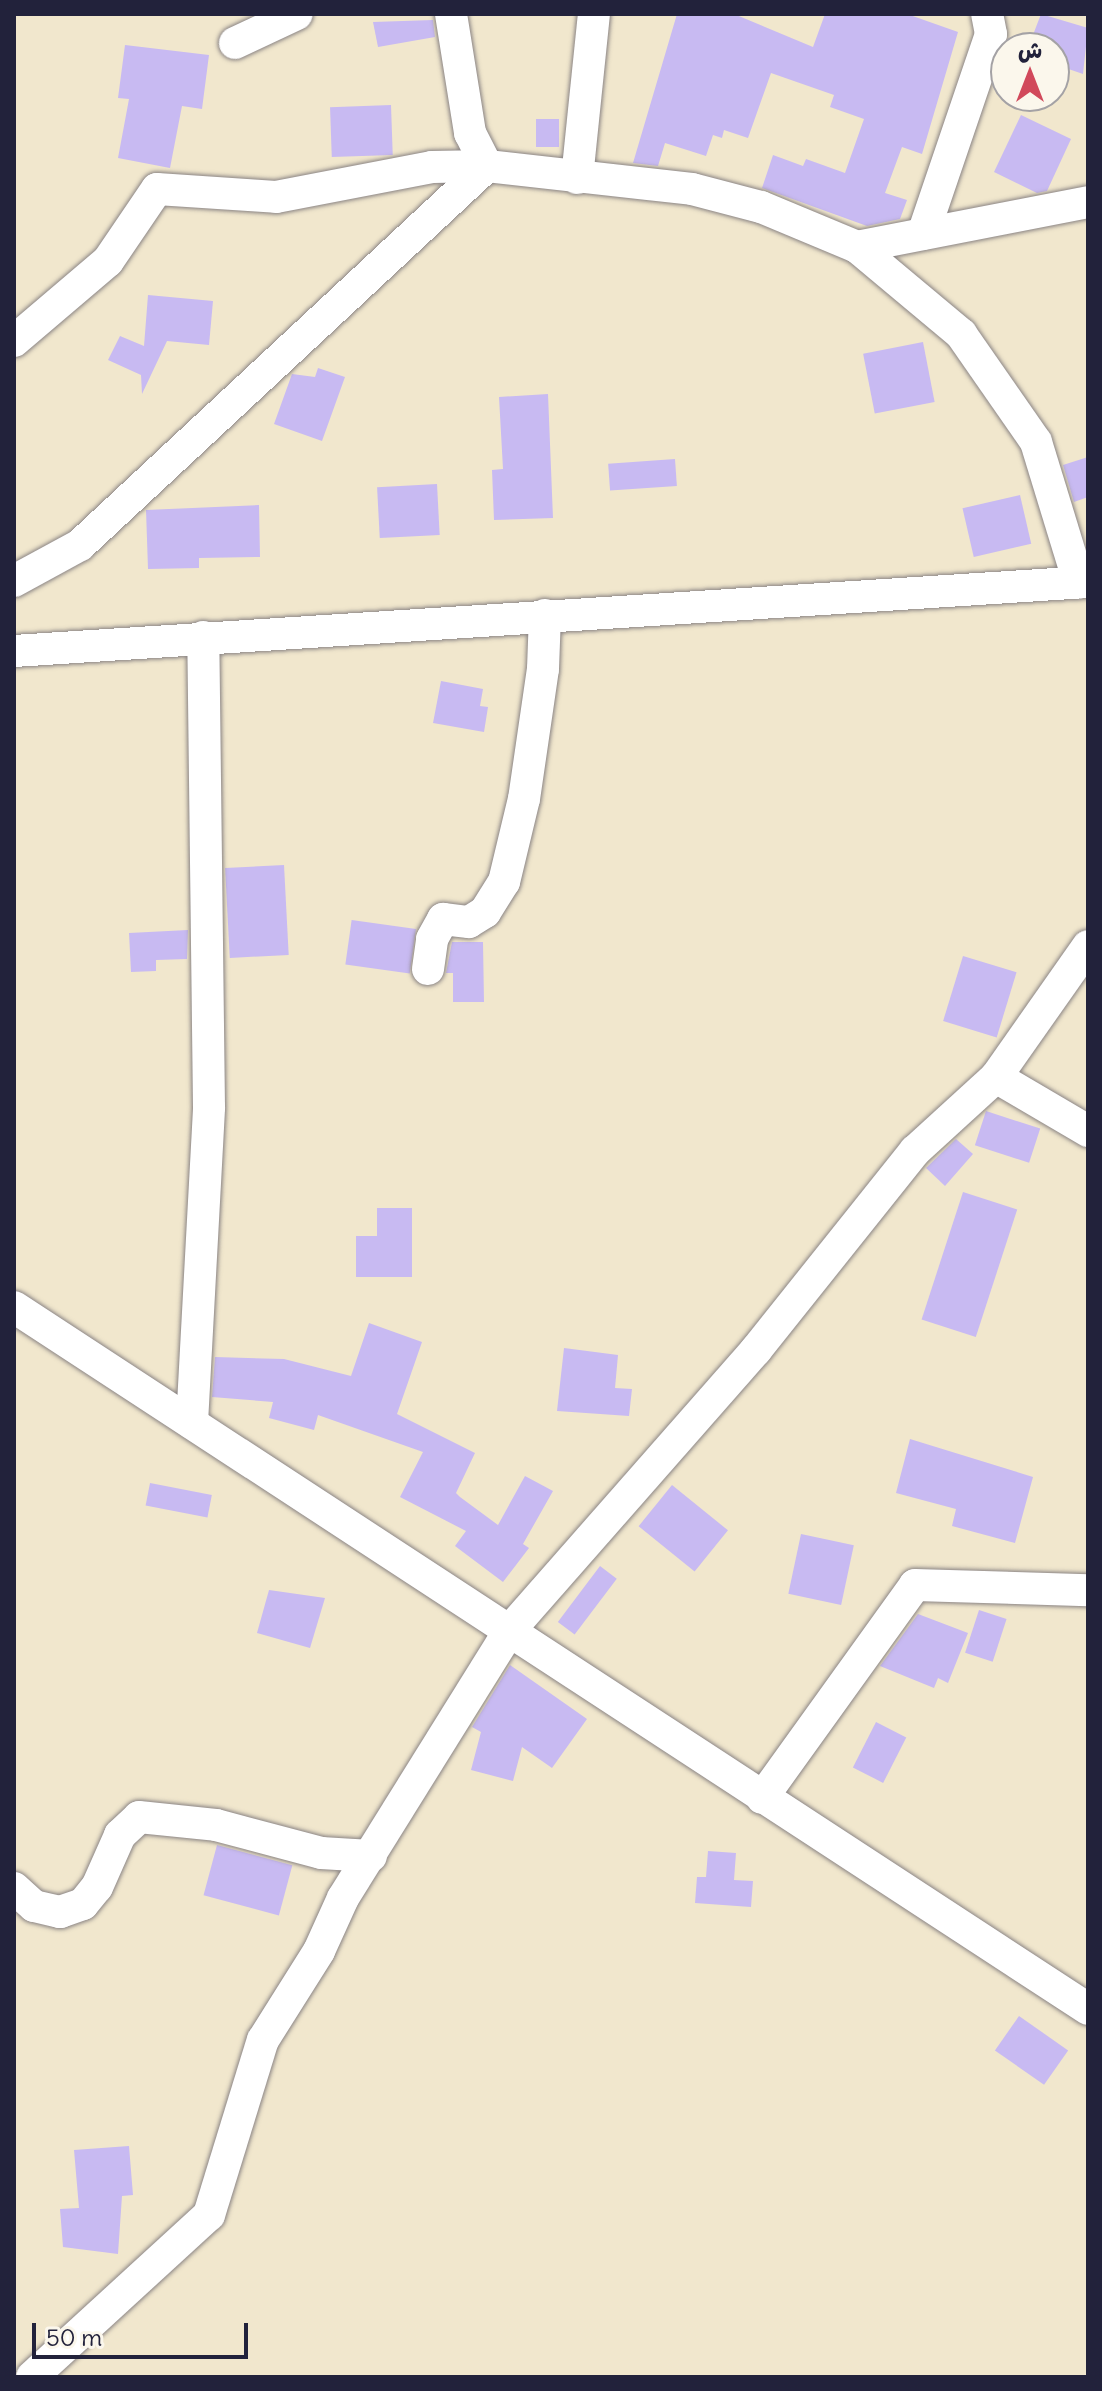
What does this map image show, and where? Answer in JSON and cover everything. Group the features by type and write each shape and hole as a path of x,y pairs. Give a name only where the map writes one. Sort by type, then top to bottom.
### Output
{"street":[{"path":"235,43 297,14"},
{"path":"451,14 470,133 487,166"},
{"path":"577,178 594,14"},
{"path":"923,234 991,34 987,14"},
{"path":"14,581 80,545 487,166"},
{"path":"14,341 108,261 157,189 276,197 432,167 487,166 692,189 761,207 857,247 961,334 1036,442 1083,582 14,651"},
{"path":"857,247 1088,202"},
{"path":"428,969 432,939 443,919 469,922 485,912 504,882 524,799 543,669 545,615"},
{"path":"192,1423 209,1107 203,637"},
{"path":"32,2377 209,2215 263,2040 371,1856 510,1630 756,1350 915,1151 996,1077 1088,946"},
{"path":"996,1077 1088,1131"},
{"path":"14,1307 1088,2009"},
{"path":"762,1798 915,1585 1088,1590"},
{"path":"14,1888 34,1906 60,1912 83,1904 97,1887 120,1835 139,1817 216,1825 321,1853 371,1856"}],"building":[{"path":"677,14 734,14 813,47 825,14 907,14 958,32 922,154 902,147 885,193 907,200 900,219 867,226 762,188 773,155 803,166 806,159 845,173 864,119 830,107 834,95 771,73 748,138 724,130 722,138 713,135 706,156 665,143 658,166 633,163"},
{"path":"1041,14 1088,28 1083,74 1070,70 1070,32 1034,32"},
{"path":"433,20 435,37 378,47 373,22"},
{"path":"125,45 209,55 202,109 182,106 170,168 118,158 129,99 118,98"},
{"path":"391,105 393,155 332,157 330,107"},
{"path":"1021,115 1071,139 1047,191 1037,193 994,172"},
{"path":"536,119 559,119 559,147 536,147"},
{"path":"148,295 213,301 209,345 167,341 142,394 141,375 108,360 120,336 144,346"},
{"path":"923,342 935,402 875,414 863,354"},
{"path":"318,368 345,377 322,441 274,424 292,374 315,377"},
{"path":"548,394 553,518 494,520 492,470 503,469 499,397"},
{"path":"1088,457 1088,497 1074,502 1063,465"},
{"path":"675,459 677,486 610,491 608,464"},
{"path":"437,484 440,535 380,538 377,487"},
{"path":"1020,495 1031,544 974,557 963,508"},
{"path":"259,505 260,557 199,558 199,568 148,569 146,510"},
{"path":"441,681 483,689 480,706 488,707 484,732 433,723"},
{"path":"284,865 289,955 230,958 225,868"},
{"path":"352,920 416,929 410,974 345,965"},
{"path":"188,930 187,959 156,960 156,971 131,972 129,933"},
{"path":"452,942 483,942 484,1002 453,1002 453,973 446,973"},
{"path":"963,956 1017,972 997,1037 943,1021"},
{"path":"986,1111 1040,1129 1029,1163 975,1145"},
{"path":"956,1139 973,1154 945,1186 926,1168"},
{"path":"963,1192 1017,1210 976,1337 922,1319"},
{"path":"377,1208 412,1208 412,1277 356,1277 356,1236 377,1236"},
{"path":"369,1323 422,1342 397,1414 475,1453 456,1493 460,1497 498,1525 525,1476 553,1491 523,1544 529,1548 503,1582 455,1546 466,1531 400,1497 423,1452 318,1415 314,1430 269,1418 273,1402 212,1397 215,1357 284,1359 351,1376"},
{"path":"564,1348 618,1355 615,1388 632,1389 629,1416 557,1411"},
{"path":"910,1439 1033,1477 1015,1543 952,1526 956,1509 896,1493"},
{"path":"150,1483 212,1495 207,1518 146,1506"},
{"path":"672,1485 728,1530 695,1571 639,1526"},
{"path":"801,1534 854,1545 841,1605 788,1594"},
{"path":"600,1566 617,1579 575,1635 558,1622"},
{"path":"269,1590 325,1598 310,1648 257,1633"},
{"path":"979,1610 1007,1619 993,1662 965,1653"},
{"path":"918,1614 968,1633 948,1683 938,1678 934,1688 880,1666"},
{"path":"510,1665 587,1719 552,1768 522,1747 513,1781 471,1770 481,1732 472,1727"},
{"path":"876,1722 906,1737 883,1783 853,1767"},
{"path":"217,1845 292,1865 279,1915 204,1895"},
{"path":"708,1851 736,1853 734,1880 753,1881 751,1907 695,1903 697,1877 706,1877"},
{"path":"1019,2016 1068,2050 1044,2085 995,2050"},
{"path":"129,2146 133,2195 122,2196 118,2254 63,2247 60,2209 79,2208 74,2150"}]}
